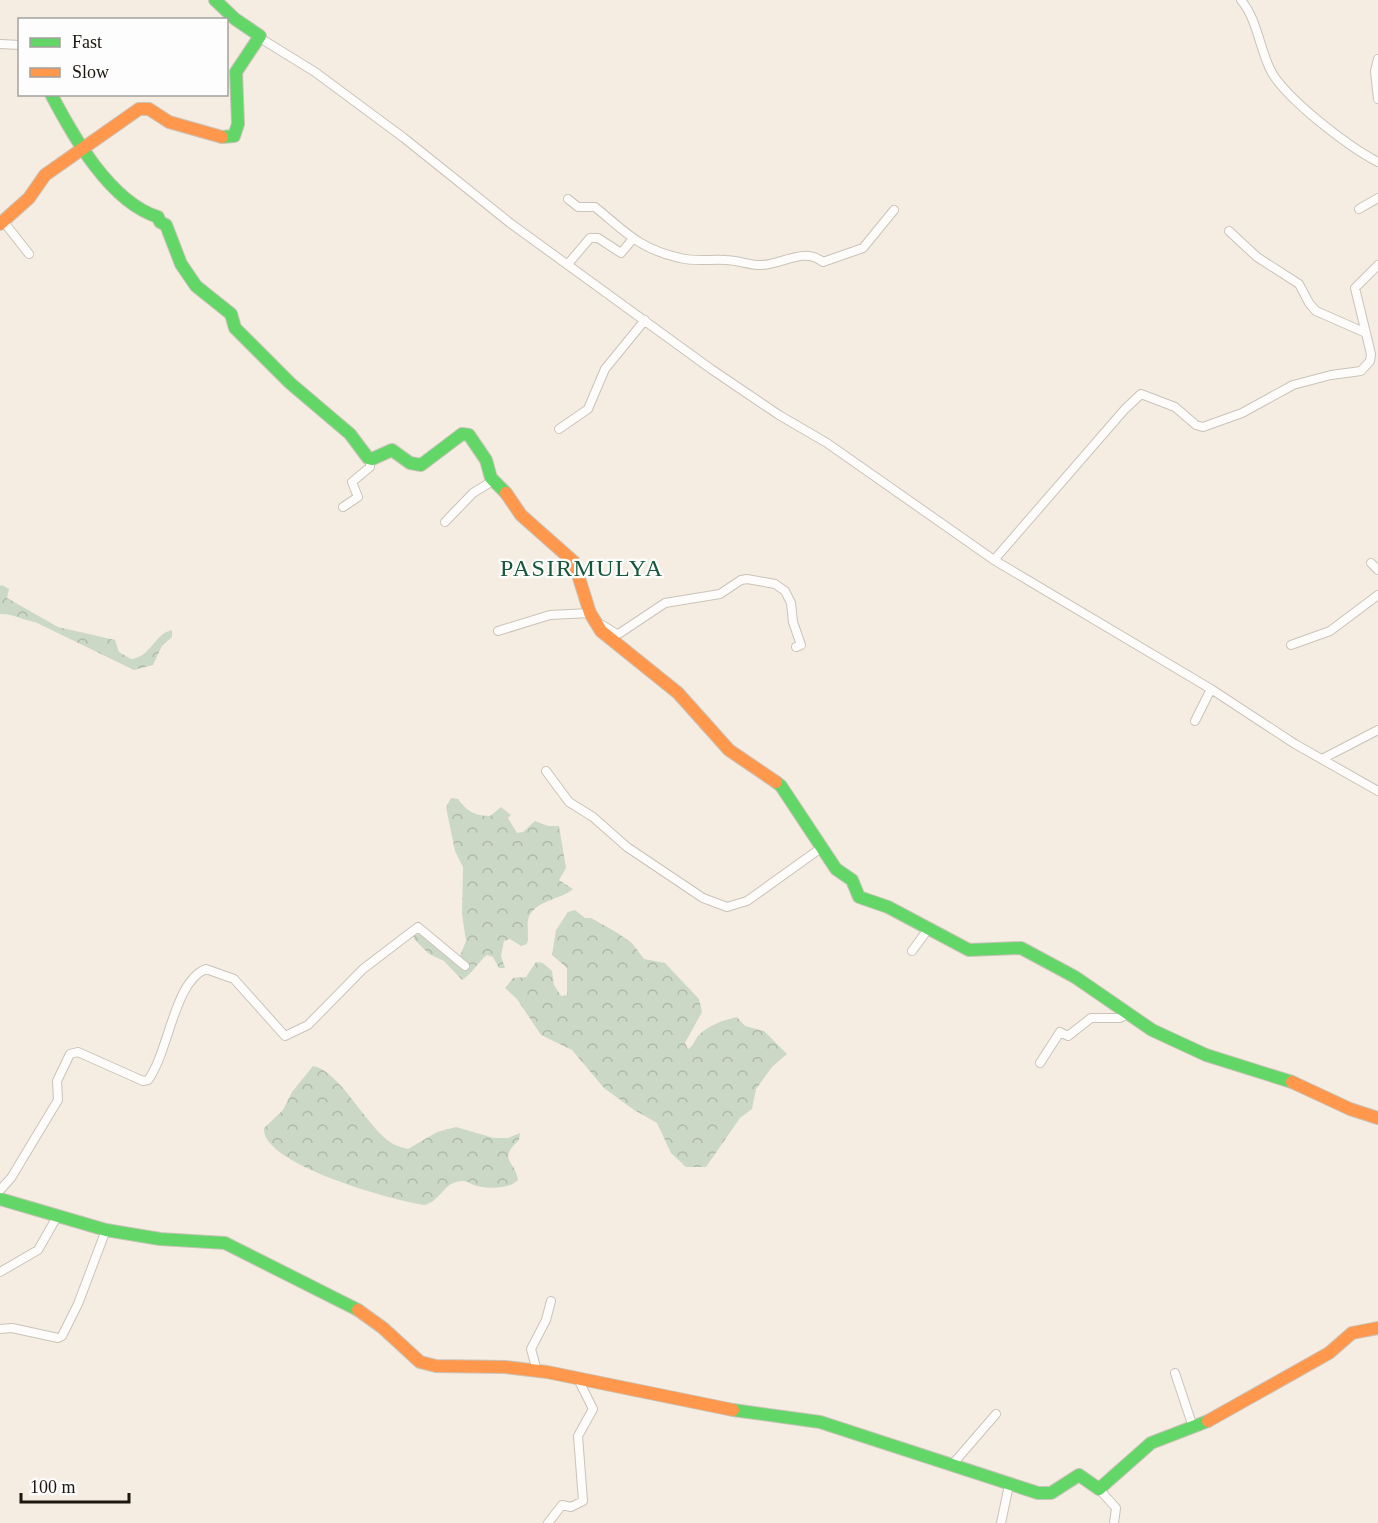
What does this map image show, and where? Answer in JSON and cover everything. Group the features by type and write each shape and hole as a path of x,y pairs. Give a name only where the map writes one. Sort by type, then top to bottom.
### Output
{"street":[{"path":"215,0 235,19 258,33 260,38 315,72 404,138 449,176 711,369 827,443 994,560 1378,791"},
{"path":"1241,0 1253,20 1262,51 1274,78 1317,118 1378,162"},
{"path":"29,254 2,223 29,198 45,175 84,150 139,109 144,108 169,122 227,139 237,131 236,72 242,60 260,38"},
{"path":"0,44 18,45"},
{"path":"1378,59 1375,71 1378,99"},
{"path":"52,96 84,150 126,197 150,216 158,217 160,222 166,225 181,264 196,286 231,314 235,328 246,340 290,383 350,434 370,459 370,467 352,482 358,497 343,507"},
{"path":"1359,209 1378,198"},
{"path":"568,199 578,207 595,207 632,240 662,254 695,261 724,260 760,265 788,258 810,256 823,262 863,248 894,210"},
{"path":"1229,231 1257,257 1299,284 1316,311 1366,333"},
{"path":"568,264 590,238 598,238 621,253 632,240"},
{"path":"994,560 1125,409 1141,394 1174,407 1196,425 1212,425 1264,403 1293,385 1331,375 1361,371 1371,354 1355,288 1378,265"},
{"path":"559,429 588,409 605,369 645,320"},
{"path":"370,459 392,450 410,464 421,465 466,433 481,450 494,480 533,528 574,562 592,616 601,630 678,693 729,750 781,786 838,872 852,880 859,897 888,907 969,951 1020,948 1076,978 1152,1030 1206,1055 1292,1082 1327,1096 1350,1110 1378,1118"},
{"path":"445,522 473,493 494,480"},
{"path":"1371,562 1378,570"},
{"path":"498,631 550,615 592,616 613,633 621,633 665,603 720,594 741,580 747,579 775,585 785,591 791,603 793,622 802,643 796,646"},
{"path":"1291,645 1330,631 1378,595"},
{"path":"1195,720 1211,689"},
{"path":"1322,759 1378,730"},
{"path":"546,771 569,802 588,813 627,848 704,898 727,907 747,901 821,848"},
{"path":"0,1190 20,1164 58,1100 57,1081 70,1054 78,1052 143,1081 148,1080 162,1057 187,983 198,972 206,969 234,980 285,1036 308,1025 363,969 418,927 465,966"},
{"path":"912,951 929,928"},
{"path":"1040,1063 1060,1032 1068,1036 1090,1018 1120,1018 1128,1014"},
{"path":"0,1199 106,1230 160,1239 225,1243 358,1310 383,1328 420,1362 436,1366 506,1367 537,1371 705,1406 820,1422 1038,1493 1051,1493 1079,1475 1099,1489 1116,1508 1114,1523"},
{"path":"0,1272 38,1250 58,1215"},
{"path":"0,1329 12,1328 58,1338 62,1336 78,1304 106,1230"},
{"path":"537,1371 531,1349 546,1320 551,1301"},
{"path":"1099,1489 1151,1443 1218,1417 1329,1353 1352,1333 1378,1328"},
{"path":"1175,1373 1193,1427"},
{"path":"548,1523 551,1515 562,1505 571,1507 584,1499 578,1436 593,1409 578,1378"},
{"path":"951,1466 996,1414"},
{"path":"1001,1523 1009,1485"}],"green space":[{"path":"0,586 9,589 7,598 58,627 115,640 119,652 131,659 143,654 166,632 172,630 172,637 162,646 153,665 134,670 35,622 0,614"},
{"path":"451,798 458,799 468,810 480,815 490,816 501,807 511,815 508,818 517,833 523,832 535,821 548,826 559,826 566,868 559,880 573,889 535,908 528,920 527,944 521,946 510,939 504,941 501,956 505,968 499,968 493,957 487,955 462,980 444,961 429,954 414,939 414,935 421,934 455,962 458,961 466,941 462,914 463,867 455,851 446,807"},
{"path":"575,910 585,918 591,918 632,943 644,959 665,963 699,999 702,1012 685,1043 688,1049 708,1028 737,1017 745,1026 764,1031 787,1054 772,1067 756,1089 752,1109 740,1118 706,1167 686,1167 671,1153 657,1123 634,1110 604,1088 572,1050 541,1035 517,999 505,988 513,978 526,977 536,962 543,963 552,971 554,985 561,996 567,995 567,968 552,955 556,930 568,912"},
{"path":"313,1066 333,1077 381,1135 392,1143 408,1149 437,1132 456,1127 494,1138 508,1138 520,1133 519,1140 508,1156 518,1180 505,1187 493,1188 477,1186 465,1181 456,1182 430,1203 424,1205 359,1188 305,1167 283,1155 268,1141 264,1128 283,1110 292,1092"}],"traffic: fast":[{"path":"215,0 235,19 260,36 236,72 238,124 234,136 222,137"},
{"path":"52,96 70,129 109,183 124,197 158,217 160,222 166,225 181,264 196,286 231,314 235,328 290,383 350,434 368,458 372,459 392,450 410,463 421,465 462,434 469,435 486,460 491,478 506,493"},
{"path":"776,782 781,786 836,869 852,880 859,897 888,907 969,950 1021,948 1075,977 1152,1030 1206,1055 1292,1082"},
{"path":"0,1199 106,1230 160,1239 225,1243 358,1310"},
{"path":"733,1410 820,1422 1038,1493 1051,1493 1079,1475 1099,1489 1151,1443 1208,1421"}],"traffic: slow":[{"path":"0,224 29,198 45,175 139,109 149,109 169,122 222,137"},
{"path":"506,493 521,515 574,562 590,613 601,631 678,693 729,750 776,782"},
{"path":"1292,1082 1350,1109 1378,1118"},
{"path":"358,1310 383,1328 420,1362 436,1366 505,1367 547,1372 733,1410"},
{"path":"1208,1421 1329,1353 1352,1333 1378,1328"}],"district":[{"name":"PASIRMULYA","path":"582,568"}]}
